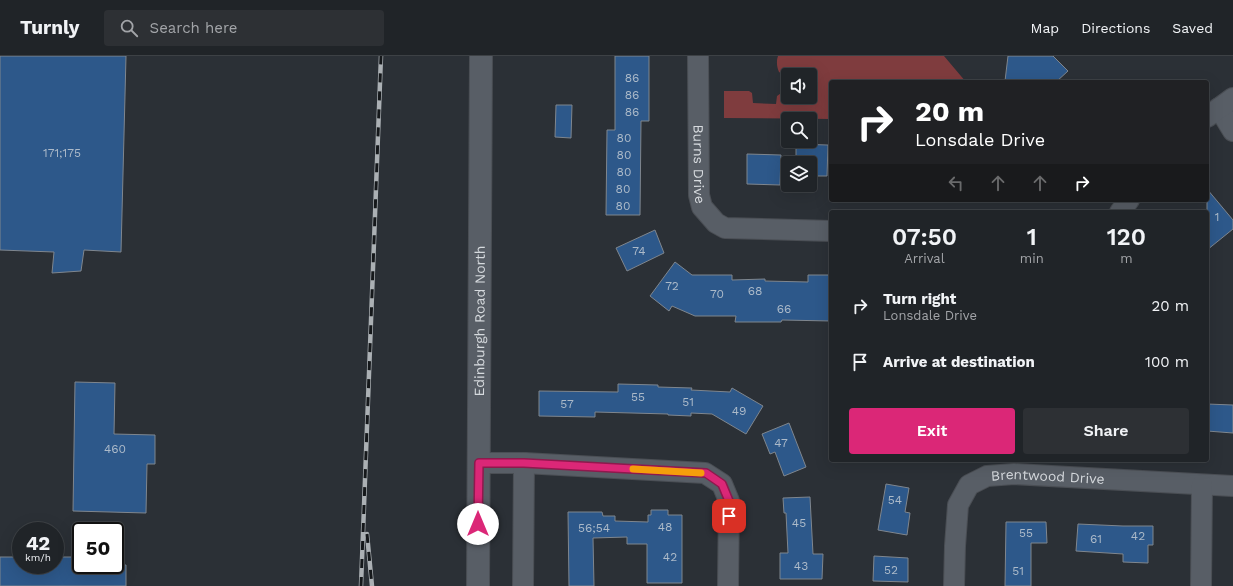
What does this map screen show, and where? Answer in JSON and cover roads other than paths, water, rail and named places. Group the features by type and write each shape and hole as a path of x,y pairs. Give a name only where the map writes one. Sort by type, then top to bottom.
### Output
{"main road":[{"name":"Edinburgh Road North","path":"478,586 481,56"}],"street":[{"name":"Burns Drive","path":"698,56 698,195 702,207 716,223 725,228 829,231"},
{"path":"1220,108 1233,131"},
{"path":"479,463 524,463 706,473 722,484 729,501 728,586"},
{"path":"523,586 524,463"},
{"name":"Brentwood Drive","path":"954,586 958,505 969,485 987,476 1014,474 1233,486"},
{"path":"1201,586 1202,485"}],"railway":[{"path":"361,586 381,56"},
{"path":"367,534 372,586"}]}
